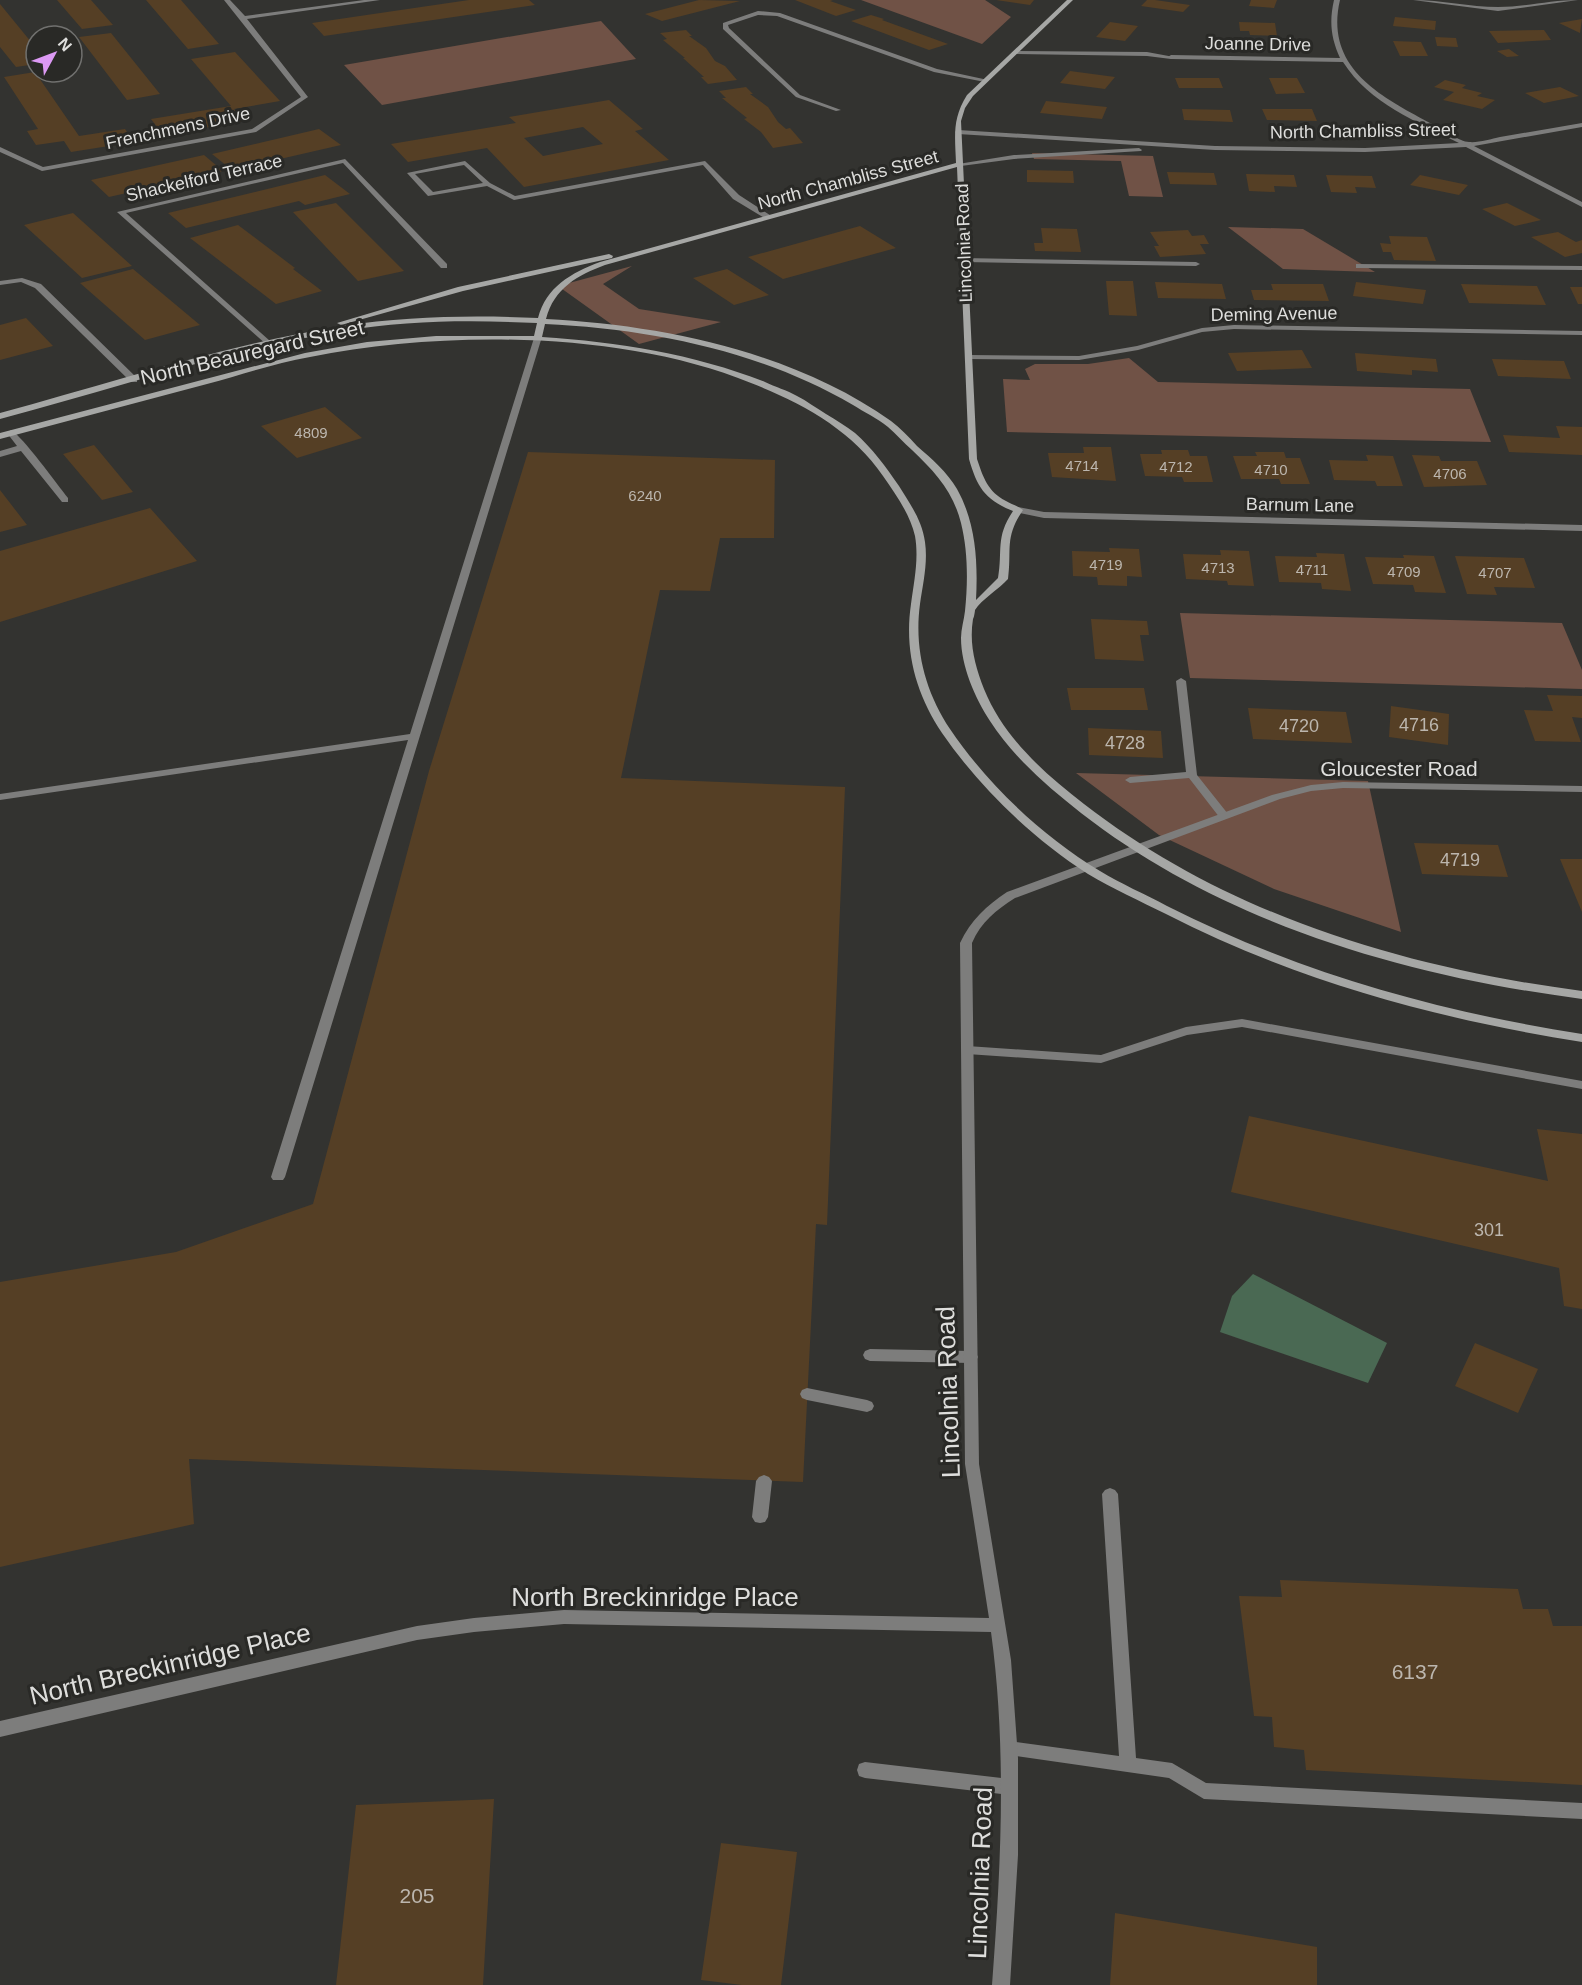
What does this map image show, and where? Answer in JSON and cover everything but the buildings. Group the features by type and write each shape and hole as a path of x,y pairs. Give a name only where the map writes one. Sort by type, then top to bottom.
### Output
{"main road":[{"name":"Lincolnia Road","path":"1018,510 989,496 978,480 973,459 958,132 962,108 985,80 1070,0"},
{"name":"North Chambliss Street","path":"537,340 545,307 561,284 591,268 643,251 961,164"},
{"path":"267,343 500,279 579,261 643,251"},
{"name":"North Beauregard Street","path":"0,416 267,343 346,328 404,322 543,322 646,332 723,347 812,378 873,411 920,449 944,476 961,507 973,555 966,636 971,666 983,700 1006,735 1030,765 1104,828 1136,849 1264,912 1363,949 1491,981 1582,995"},
{"name":"North Beauregard Street","path":"0,436 330,350 386,341 433,338 537,340 632,348 718,367 793,397 849,432 879,462 914,518 923,561 912,640 920,678 936,715 985,779 1033,824 1087,868 1169,913 1304,972 1395,1000 1464,1017 1582,1038"},
{"path":"970,610 1003,579 1002,540 1005,527 1018,510"}],"street":[{"name":"Frenchmens Drive","path":"0,149 42,169 254,131 305,97 286,76 244,18 227,0"},
{"path":"244,18 377,0"},
{"path":"1337,0 1332,27 1345,60 1358,80 1377,97 1582,205"},
{"path":"1416,0 1498,9 1575,0"},
{"path":"838,110 798,96 726,29 725,24 758,13 778,14 936,70 985,80"},
{"name":"Joanne Drive","path":"1015,53 1345,60"},
{"name":"North Chambliss Street","path":"958,132 1215,148 1365,150 1465,145 1582,125"},
{"name":"North Chambliss Street","path":"961,164 1014,157 1215,148"},
{"name":"Shackelford Terrace","path":"267,343 121,212 345,161 444,266"},
{"path":"488,184 431,194 410,173 465,163 488,184 514,198 705,163 736,197 769,217"},
{"path":"965,260 1196,264"},
{"path":"1359,266 1582,268"},
{"path":"0,283 22,280 38,286 134,380"},
{"name":"Deming Avenue","path":"969,357 1079,358 1138,348 1202,330 1234,327 1582,333"},
{"path":"278,1177 537,340"},
{"path":"11,433 65,500"},
{"path":"0,454 23,447"},
{"name":"Barnum Lane","path":"1018,510 1044,515 1582,528"},
{"path":"1180,681 1192,775 1224,816"},
{"path":"0,797 415,736"},
{"path":"1130,780 1192,775"},
{"name":"Gloucester Road","path":"1087,868 1276,796 1311,788 1342,785 1582,789"},
{"name":"Lincolnia Road","path":"1001,1985 1010,1787 1009,1749 998,1625 972,1464 966,943 975,922 990,907 1011,895 1087,868"},
{"path":"967,1050 1101,1059 1186,1031 1242,1023 1582,1085"},
{"path":"870,1354 971,1357"},
{"path":"807,1394 867,1406"},
{"path":"760,1517 764,1481"},
{"path":"1110,1494 1128,1764"},
{"name":"North Breckinridge Place","path":"0,1729 406,1636 474,1625 564,1617 998,1625"},
{"path":"1009,1749 1172,1771 1204,1791 1582,1811"},
{"path":"865,1770 1010,1787"}],"shaded area":[{"path":"861,0 985,0 1011,17 982,44"},
{"path":"601,21 636,59 382,105 344,65"},
{"path":"1032,153 1153,156 1163,197 1129,196 1121,161 1034,159"},
{"path":"1228,227 1303,229 1375,272 1283,269"},
{"path":"632,266 603,284 639,309 721,322 639,344 558,286"},
{"path":"1129,358 1158,382 1470,389 1491,442 1007,432 1003,379 1030,380 1025,369 1035,364 1088,364"},
{"path":"1180,613 1562,623 1582,670 1582,689 1190,678"},
{"path":"1076,773 1368,781 1401,932 1274,889 1159,835"},
{"path":"1253,1274 1387,1343 1368,1383 1220,1332 1232,1296"}]}
